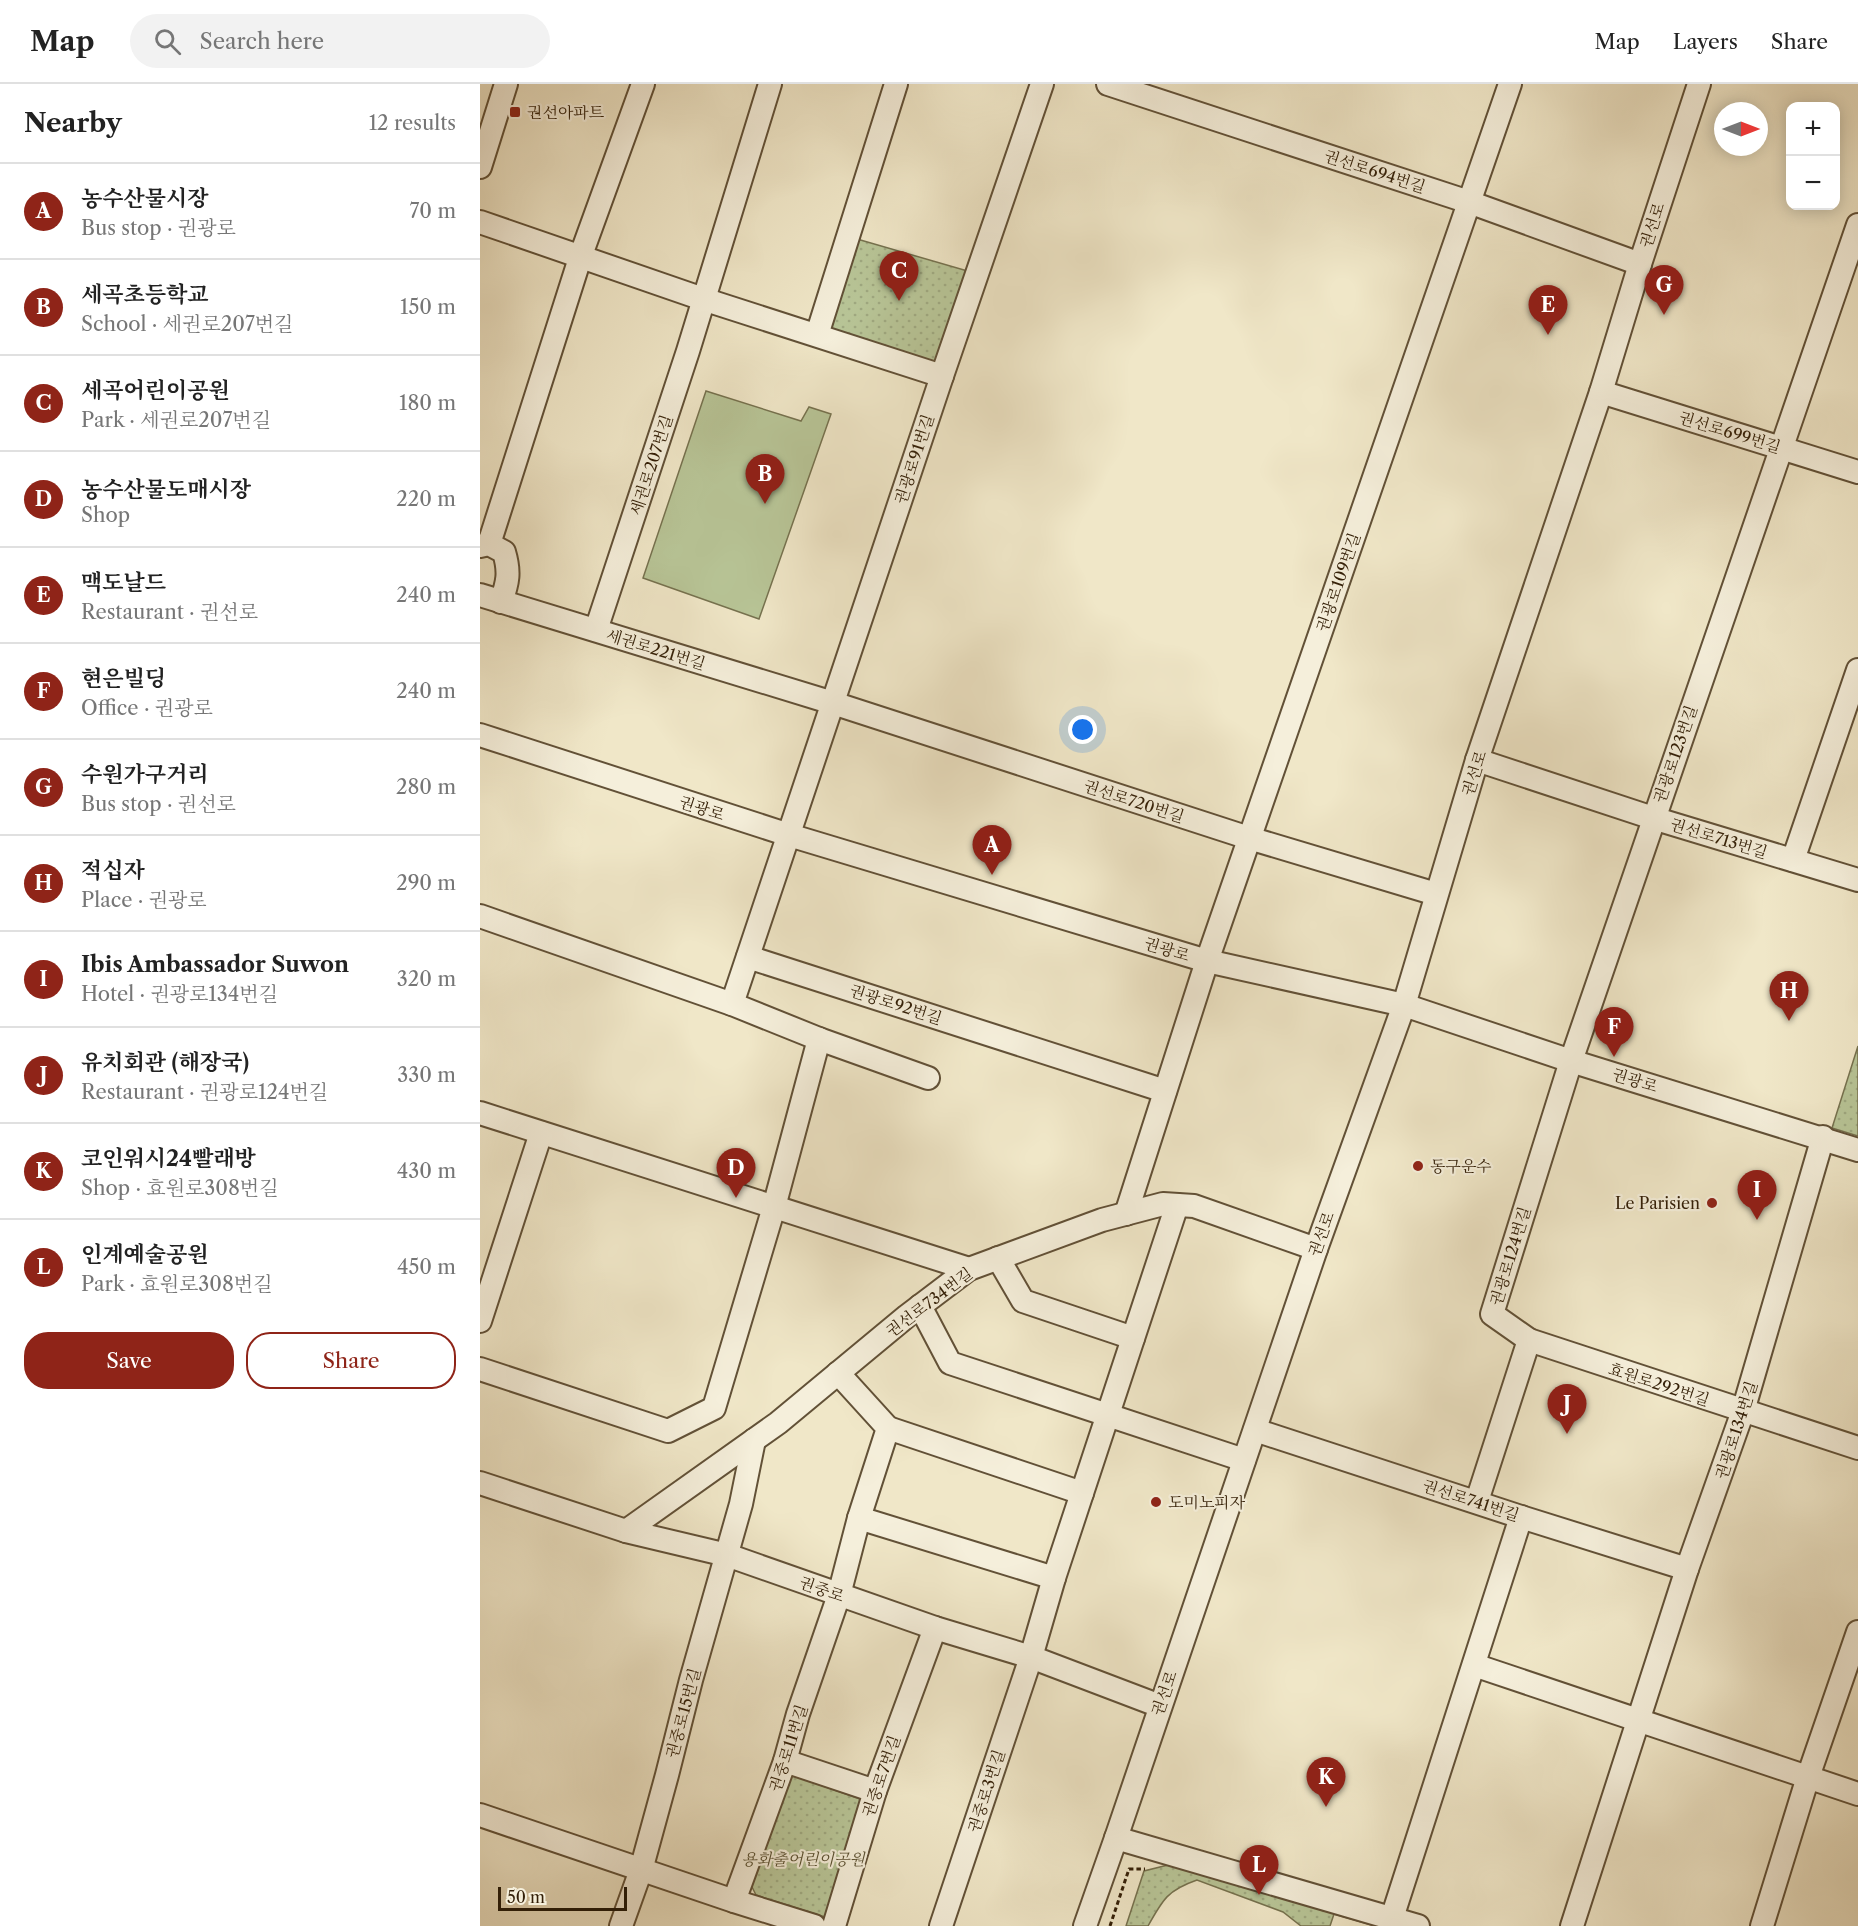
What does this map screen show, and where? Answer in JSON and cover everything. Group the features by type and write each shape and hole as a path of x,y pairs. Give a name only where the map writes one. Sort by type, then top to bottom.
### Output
{"street":[{"path":"480,167 506,84"},
{"path":"491,598 507,584 508,566 504,552 484,545 581,255 643,84"},
{"name":"세권로207번길","path":"596,630 770,84"},
{"path":"818,335 896,84"},
{"name":"권광로91번길","path":"789,836 1042,84"},
{"name":"권선로694번길","path":"1108,84 1469,202 1640,264"},
{"name":"권광로109번길","path":"1126,1214 1206,961 1510,84"},
{"name":"권선로","path":"1084,1926 1316,1249 1404,1005 1477,760 1601,392 1699,84"},
{"path":"480,222 703,299 942,376"},
{"name":"권광로123번길","path":"1570,1061 1858,225"},
{"name":"권선로699번길","path":"1601,392 1858,472"},
{"name":"세권로221번길","path":"491,598 833,703"},
{"path":"1793,860 1858,670"},
{"name":"권선로720번길","path":"833,703 1249,838 1436,894"},
{"name":"권광로","path":"480,735 789,836 1206,961 1404,1005 1570,1061 1823,1137 1858,1150"},
{"name":"권선로713번길","path":"1477,760 1653,818 1858,880"},
{"path":"732,1004 789,836"},
{"path":"480,916 732,1004 819,1039 928,1078"},
{"name":"권광로92번길","path":"748,957 1165,1091"},
{"path":"480,1369 668,1431 714,1408 774,1207 819,1039"},
{"name":"권광로124번길","path":"1529,1340 1492,1314 1570,1061"},
{"path":"480,1113 969,1269"},
{"path":"480,1320 541,1133"},
{"name":"권광로134번길","path":"1572,1926 1687,1569 1743,1411 1823,1137"},
{"name":"권선로734번길","path":"626,1532 778,1423 920,1306 969,1269 1102,1220 1163,1204 1194,1206 1316,1249"},
{"name":"권중로3번길","path":"941,1926 1031,1657 1053,1578 1178,1205"},
{"path":"998,1258 1023,1301 1133,1338"},
{"path":"920,1306 950,1363 1244,1460"},
{"path":"1476,1501 1529,1340"},
{"name":"효원로292번길","path":"1529,1340 1858,1448"},
{"path":"838,1373 888,1428 1082,1493"},
{"name":"권중로11번길","path":"734,1901 785,1761 798,1714 839,1595 859,1518 888,1428"},
{"name":"권선로741번길","path":"1254,1430 1687,1569"},
{"name":"권중로15번길","path":"621,1926 641,1870 691,1680 728,1555 754,1440"},
{"name":"권중로","path":"480,1483 626,1532 728,1555 935,1628 1031,1657 1160,1706"},
{"path":"1392,1918 1521,1517"},
{"path":"859,1518 1053,1578"},
{"name":"권중로7번길","path":"834,1926 875,1791 935,1628"},
{"path":"1762,1926 1808,1777 1858,1632"},
{"path":"1474,1665 1858,1794"},
{"path":"785,1761 875,1791"},
{"path":"480,1815 814,1926"},
{"path":"1116,1838 1418,1926"}],"green space":[{"path":"857,239 971,272 939,365 827,330"},
{"path":"706,391 801,421 809,407 831,414 759,619 643,578"},
{"path":"1858,1046 1858,1136 1832,1128"},
{"name":"용화출어린이공원","path":"792,1775 860,1799 864,1811 832,1912 825,1917 756,1895 749,1881 785,1779"},
{"path":"1172,1864 1386,1926 1375,1926 1334,1914 1330,1926 1301,1926 1283,1912 1197,1880 1179,1888 1167,1897 1148,1926 1126,1926 1144,1871"}],"place":[{"name":"권선아파트","path":"515,112"},
{"name":"세곡어린이공원","path":"899,301"},
{"name":"수원가구거리","path":"1664,315"},
{"name":"맥도날드","path":"1548,335"},
{"name":"세곡초등학교","path":"765,504"},
{"name":"농수산물시장","path":"992,875"},
{"name":"적십자","path":"1789,1021"},
{"name":"현은빌딩","path":"1614,1057"},
{"name":"동구운수","path":"1418,1166"},
{"name":"농수산물도매시장","path":"736,1198"},
{"name":"Le Parisien","path":"1712,1203"},
{"name":"Ibis Ambassador Suwon","path":"1757,1220"},
{"name":"유치회관 (해장국)","path":"1567,1434"},
{"name":"도미노피자","path":"1156,1502"},
{"name":"코인워시24빨래방","path":"1326,1807"},
{"name":"인계예술공원","path":"1259,1895"}]}
